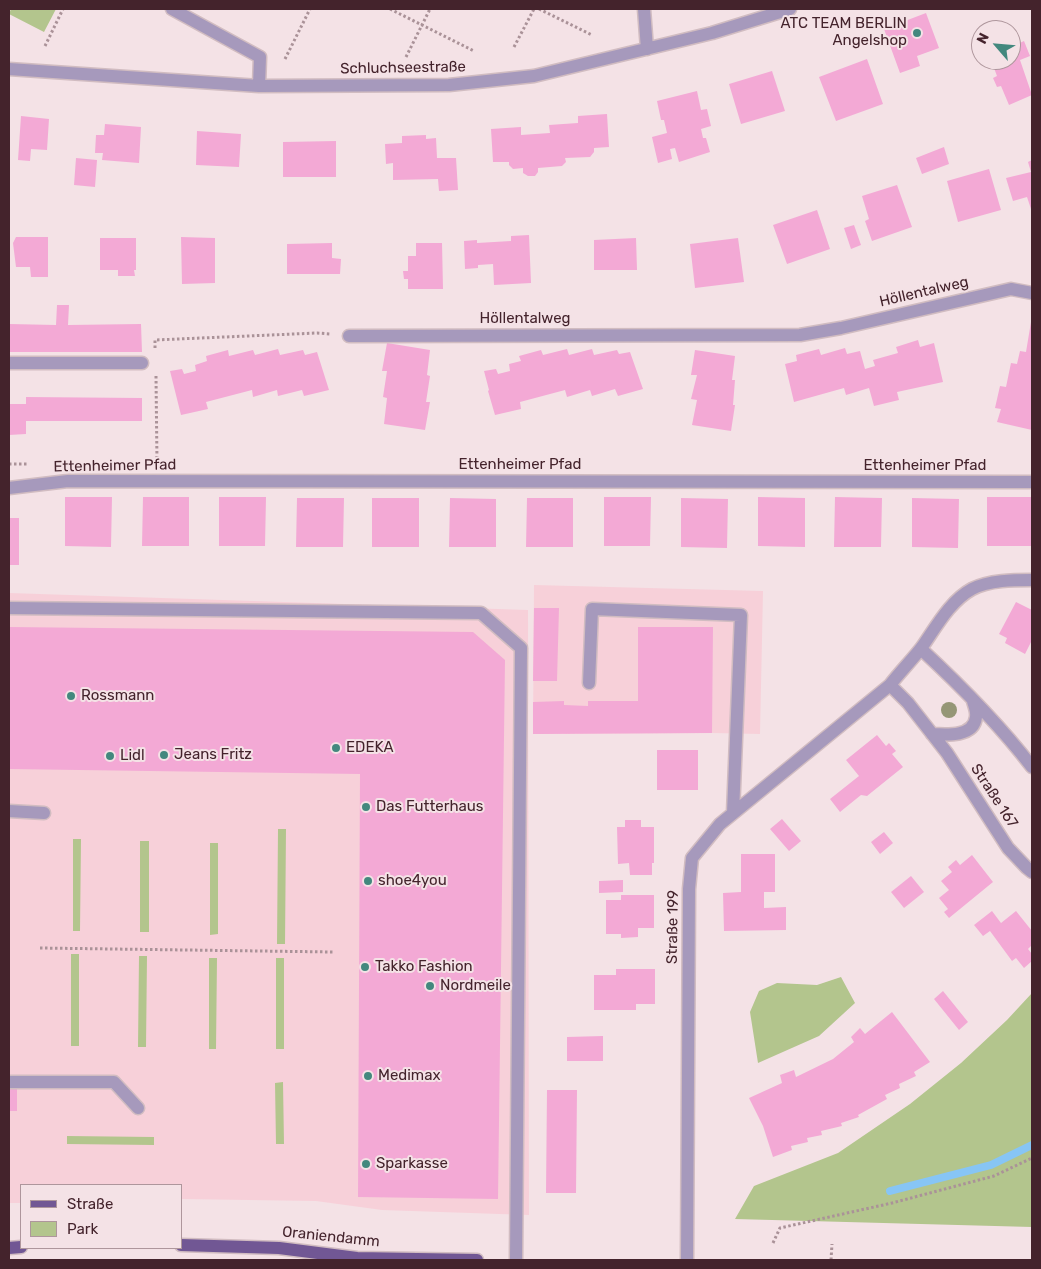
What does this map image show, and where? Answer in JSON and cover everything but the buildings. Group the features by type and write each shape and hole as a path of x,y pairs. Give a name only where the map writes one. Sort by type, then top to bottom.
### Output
{"main road":[{"name":"Oraniendamm","path":"182,1245 279,1248 357,1258 477,1260"}],"street":[{"path":"172,9 260,57 259,86"},
{"path":"644,9 647,49"},
{"name":"Schluchseestraße","path":"9,69 259,86 449,85 534,76 712,33 790,9"},
{"name":"Höllentalweg","path":"349,336 800,335 841,328 1011,289 1032,292"},
{"path":"9,363 142,363"},
{"name":"Ettenheimer Pfad","path":"9,488 68,481 1032,482"},
{"path":"890,685 921,648 941,619 958,600 972,589 988,584 1032,580"},
{"path":"9,608 481,613 521,648 516,1260"},
{"path":"589,683 592,609 741,615 733,814"},
{"path":"921,648 1007,735 1032,768"},
{"name":"Straße 167","path":"890,685 908,703 947,753 1008,848 1032,872"},
{"name":"Straße 199","path":"687,1260 689,889 692,858 720,824 890,685"},
{"path":"932,734 960,734 968,729 977,716 972,698"},
{"path":"9,811 44,813"},
{"path":"9,1082 114,1082 138,1108"}],"path":[{"path":"45,46 64,9"},
{"path":"285,59 310,9"},
{"path":"390,9 474,51"},
{"path":"406,57 430,9"},
{"path":"514,47 534,9"},
{"path":"539,9 592,35"},
{"path":"155,350 155,340 317,333 349,336"},
{"path":"156,370 157,482"},
{"path":"40,948 333,952"},
{"path":"774,1243 780,1228 892,1203 994,1176 1032,1158"},
{"path":"831,1260 832,1244"}],"shaded area":[{"path":"534,585 763,591 760,734 533,734"},
{"path":"9,593 528,610 529,1215 382,1210 316,1201 182,1199 182,1184 20,1184 20,1203 9,1203"}],"green space":[{"path":"11,9 56,9 44,32 9,14"},
{"path":"278,829 286,829 285,944 277,944"},
{"path":"73,839 81,839 80,931 73,931"},
{"path":"140,841 149,841 149,932 140,932"},
{"path":"210,843 218,843 218,934 210,935"},
{"path":"71,954 79,954 79,1046 71,1046"},
{"path":"139,956 147,956 146,1047 138,1047"},
{"path":"209,958 217,958 216,1049 209,1049"},
{"path":"276,958 284,958 284,1049 276,1049"},
{"path":"841,977 855,1003 819,1036 758,1063 750,1012 759,991 777,983 817,985"},
{"path":"1032,993 1032,1227 735,1219 754,1186 838,1153 910,1104 961,1063 1007,1020"},
{"path":"283,1082 284,1144 276,1144 275,1083"},
{"path":"67,1136 154,1137 154,1145 67,1144"}],"waterway":[{"path":"890,1191 991,1165 1032,1145"}],"place":[{"name":"ATC TEAM BERLIN Angelshop","path":"917,33"},
{"name":"Rossmann","path":"71,696"},
{"name":"EDEKA","path":"336,748"},
{"name":"Jeans Fritz","path":"164,755"},
{"name":"Lidl","path":"110,756"},
{"name":"Das Futterhaus","path":"366,807"},
{"name":"shoe4you","path":"368,881"},
{"name":"Takko Fashion","path":"365,967"},
{"name":"Nordmeile","path":"430,986"},
{"name":"Medimax","path":"368,1076"},
{"name":"Sparkasse","path":"366,1164"}]}
